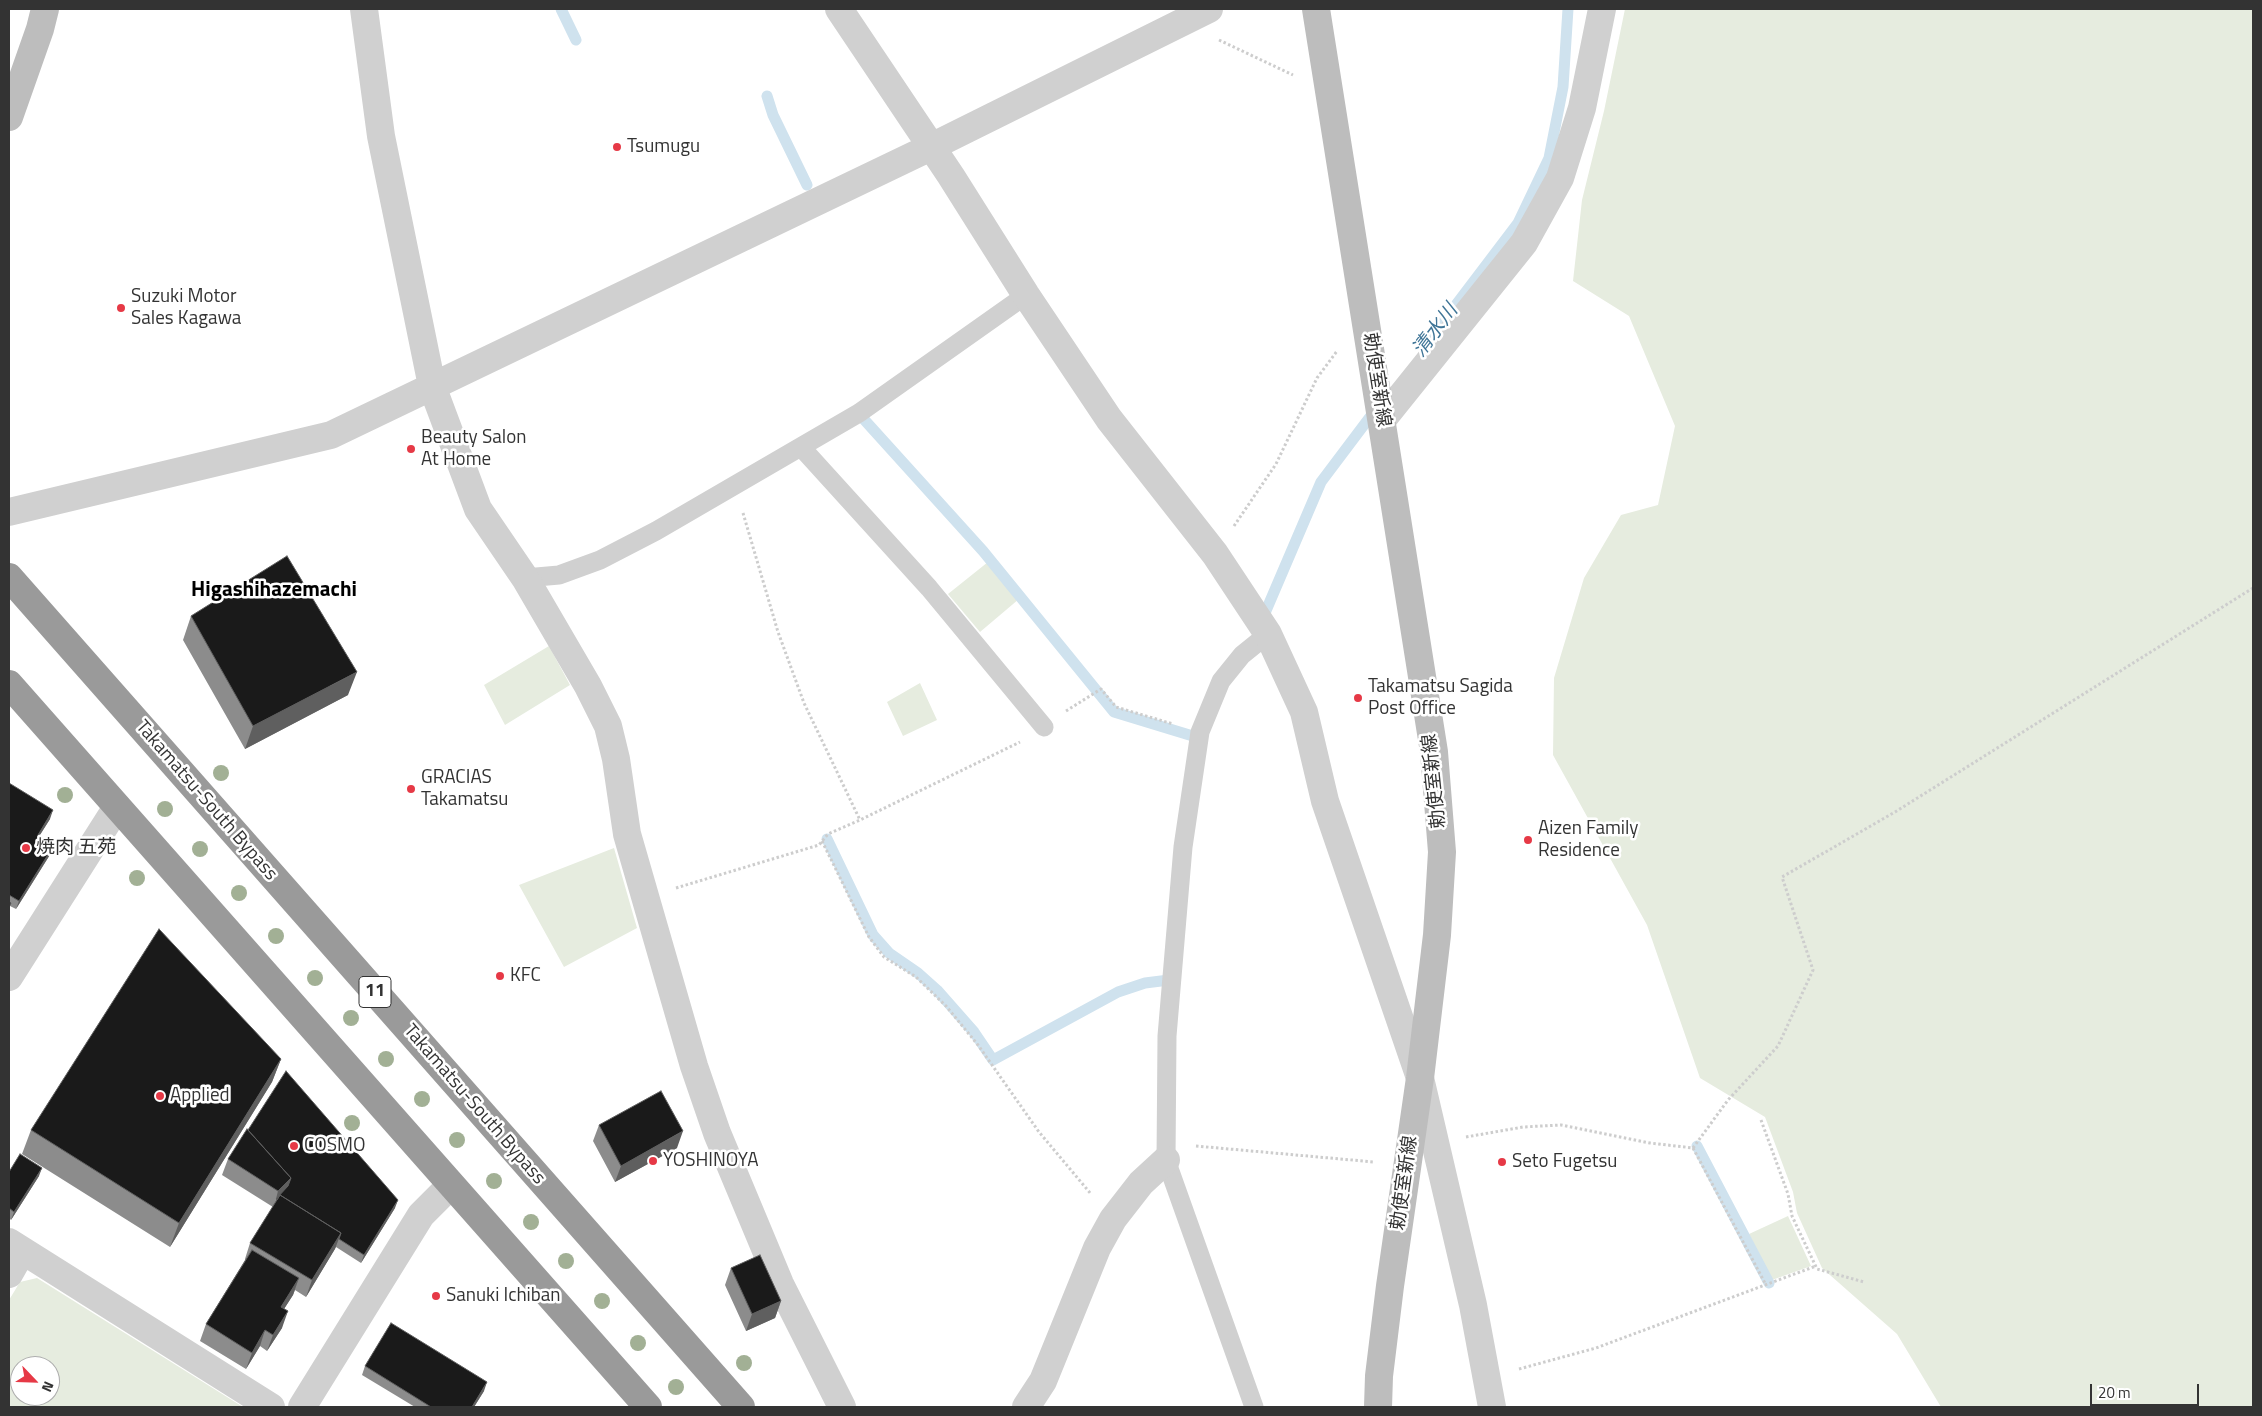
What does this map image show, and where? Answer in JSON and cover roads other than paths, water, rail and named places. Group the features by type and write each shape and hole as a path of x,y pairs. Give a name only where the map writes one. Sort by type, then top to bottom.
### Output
{"highway":[{"name":"Takamatsu-South Bypass","path":"9,577 740,1407"},
{"path":"9,684 648,1407"}],"main road":[{"path":"9,117 45,9"},
{"name":"勅使室新線","path":"1316,9 1434,752 1442,852 1437,935 1420,1078 1386,1313 1379,1376 1378,1407"}],"street":[{"path":"364,9 381,136 432,386 478,509 525,578 608,726 616,759 627,834 694,1066 717,1134 780,1284 842,1407"},
{"path":"839,9 1026,295 1110,419 1215,554 1268,634 1304,712 1325,801 1420,1078 1473,1305 1492,1407"},
{"path":"9,512 331,435 931,147 1209,9"},
{"path":"1382,419 1524,243 1560,178 1582,108 1602,9"},
{"path":"9,977 117,807"},
{"path":"1026,1407 1043,1381 1097,1248 1113,1219 1141,1183 1166,1160"},
{"path":"302,1407 420,1216 452,1185"},
{"path":"9,1274 16,1246 271,1407"}],"lane":[{"path":"525,578 559,575 600,560 656,531 736,482 859,413 1026,295"},
{"path":"801,446 929,588 1044,727"},
{"path":"1254,1407 1166,1160 1167,1036 1183,847 1200,732 1221,681 1242,655 1268,634"}],"waterway":[{"path":"561,9 576,40"},
{"name":"清水川","path":"1430,339 1518,223 1549,158 1563,87 1568,9"},
{"path":"767,96 773,115 807,185"},
{"name":"清水川","path":"1262,620 1321,482 1376,409"},
{"path":"860,415 983,551 1114,712 1196,737"},
{"path":"827,839 873,935 889,953 918,973 937,990 974,1032 993,1060 1118,992 1145,983 1169,980"},
{"path":"1697,1146 1769,1283"}],"place":[{"name":"Tsumugu","path":"617,147"},
{"name":"Suzuki Motor Sales Kagawa","path":"121,308"},
{"name":"Beauty Salon At Home","path":"411,449"},
{"name":"Takamatsu Sagida Post Office","path":"1358,698"},
{"name":"GRACIAS Takamatsu","path":"411,789"},
{"name":"Aizen Family Residence","path":"1528,840"},
{"name":"焼肉 五苑","path":"26,848"},
{"name":"KFC","path":"500,976"},
{"name":"Applied","path":"160,1096"},
{"name":"COSMO","path":"294,1146"},
{"name":"YOSHINOYA","path":"653,1161"},
{"name":"Seto Fugetsu","path":"1502,1162"},
{"name":"Sanuki Ichiban","path":"436,1296"}],"district":[{"name":"Higashihazemachi","path":"274,591"}]}
